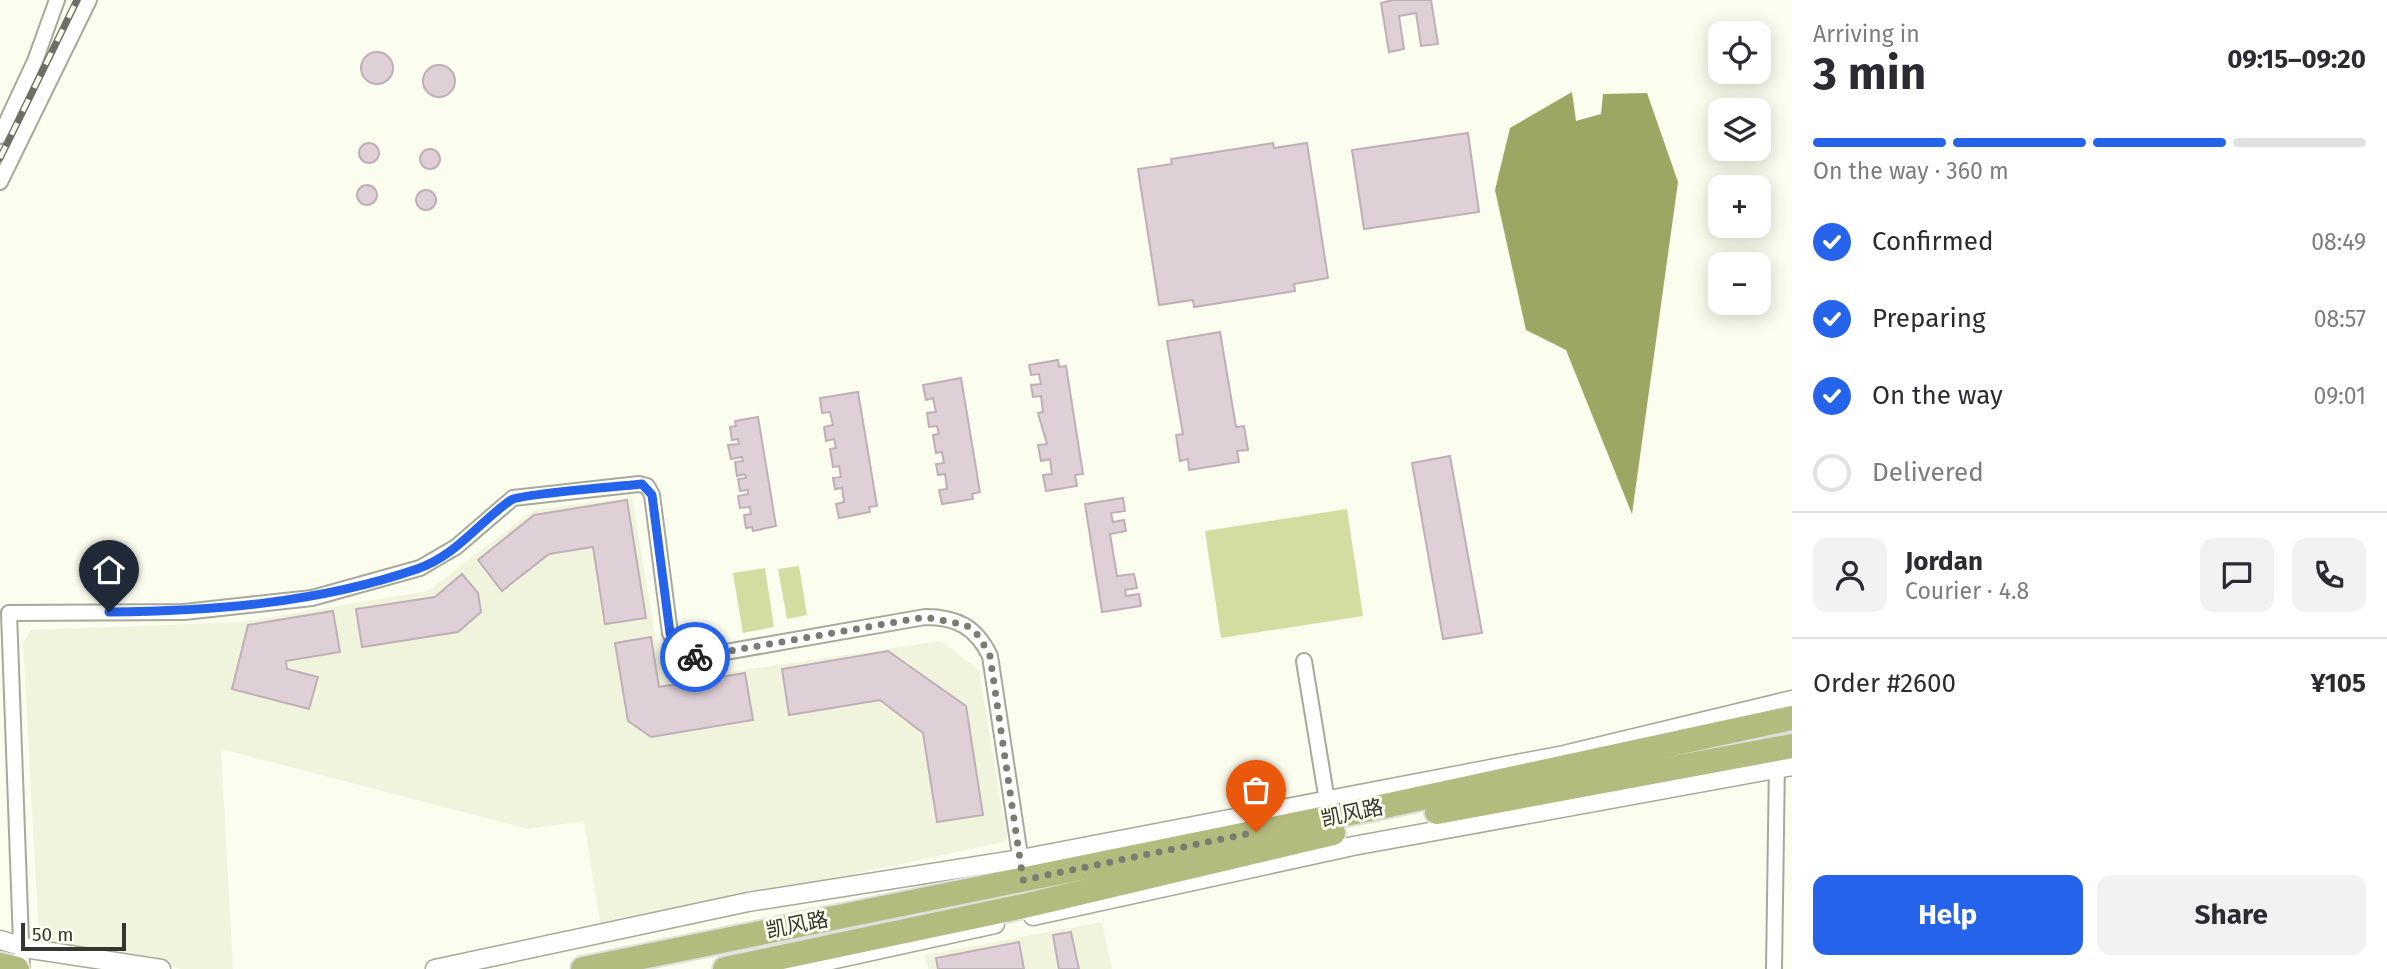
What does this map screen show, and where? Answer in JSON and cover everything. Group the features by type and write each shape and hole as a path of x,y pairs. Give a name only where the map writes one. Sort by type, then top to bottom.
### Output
{"highway":[{"name":"凯风路","path":"583,969 1022,869 1792,718"},
{"name":"凯风路","path":"725,969 1028,905 1382,822 1784,757"},
{"path":"0,965 21,962"}],"street":[{"path":"0,136 35,61 57,0"},
{"path":"0,182 89,0"},
{"path":"21,962 9,613 184,612 312,598 420,568 456,547 513,498 639,484 647,486 652,495 670,633 677,649 684,655 697,657 925,617 957,621 972,629 990,656 1028,905"},
{"path":"1304,661 1327,802"},
{"path":"435,969 736,904 1022,869 1327,802 1564,755 1792,700"},
{"path":"790,969 1353,846 1784,757 1774,969"},
{"path":"0,940 21,962 161,969"}],"shaded area":[{"path":"1572,92 1576,121 1601,114 1603,94 1647,93 1678,182 1632,514 1566,350 1526,330 1495,190 1510,128"},
{"path":"632,497 663,682 941,641 979,670 1007,841 601,929 584,821 528,829 221,749 233,969 181,969 39,939 23,643 31,630 242,622 428,591 534,510"},
{"path":"1347,509 1363,616 1221,638 1205,531"},
{"path":"799,566 807,615 787,619 778,569"},
{"path":"765,568 774,627 743,633 733,573"},
{"path":"1102,922 1112,969 928,969 925,955"}],"building":[{"path":"1393,0 1431,0 1438,44 1421,46 1416,13 1399,16 1404,49 1389,52 1381,3"},
{"path":"377,52 388,57 393,68 388,79 377,84 366,79 361,68 366,57"},
{"path":"439,65 450,70 455,81 450,92 439,97 428,92 423,81 428,70"},
{"path":"1468,133 1479,212 1364,229 1352,150"},
{"path":"369,143 376,146 379,153 376,160 369,163 362,160 359,153 362,146"},
{"path":"1273,143 1274,148 1307,143 1328,278 1294,284 1295,291 1194,307 1193,300 1159,305 1138,169 1172,164 1171,159"},
{"path":"430,149 437,152 440,159 437,166 430,169 423,166 420,159 423,152"},
{"path":"367,185 374,188 377,195 374,202 367,205 360,202 357,195 360,188"},
{"path":"426,190 433,193 436,200 433,207 426,210 419,207 416,200 419,193"},
{"path":"1220,332 1236,427 1244,426 1248,450 1237,451 1239,462 1189,470 1188,459 1180,461 1176,435 1183,434 1167,341"},
{"path":"1058,360 1059,367 1066,366 1083,474 1075,475 1077,486 1046,491 1043,475 1052,474 1050,459 1041,461 1038,445 1047,444 1038,413 1043,412 1041,396 1033,397 1031,385 1041,384 1039,374 1031,375 1029,365"},
{"path":"961,378 980,492 972,494 973,499 942,504 939,490 947,489 945,474 938,475 936,464 944,463 942,452 936,453 933,435 939,434 937,426 929,427 927,413 936,412 933,398 926,400 923,385"},
{"path":"858,392 877,506 869,507 870,512 839,518 836,504 844,502 842,488 835,489 833,478 841,477 839,466 833,467 830,449 836,448 834,439 826,441 824,427 833,425 830,412 822,413 820,398"},
{"path":"758,417 776,526 753,531 752,527 746,528 744,515 751,514 750,507 740,508 738,496 748,494 748,490 740,491 738,479 746,478 745,474 737,476 735,462 743,461 742,457 731,459 728,445 739,444 738,439 732,440 730,427 736,426 735,421"},
{"path":"1450,456 1482,633 1443,639 1412,463"},
{"path":"1123,498 1125,511 1111,513 1113,522 1124,520 1126,531 1110,534 1117,576 1134,574 1137,588 1125,590 1126,596 1139,594 1141,606 1102,612 1085,504"},
{"path":"627,500 646,618 605,624 593,547 549,554 502,591 478,560 534,515"},
{"path":"462,574 478,593 481,612 458,632 362,647 356,609 435,597"},
{"path":"333,611 340,652 286,661 287,669 318,677 309,709 232,689 248,625"},
{"path":"651,637 659,687 745,673 753,720 651,737 628,721 615,643"},
{"path":"888,651 966,706 983,815 937,822 923,733 880,700 789,715 782,669"},
{"path":"1071,932 1079,969 1059,969 1053,935"},
{"path":"1019,942 1024,969 938,969 936,958"}],"railway":[{"path":"0,158 77,0"}],"way so far":[{"path":"695,657 925,617 957,621 972,629 990,656 1023,880 1256,832"}],"route":[{"path":"109,612 184,612 312,598 420,568 456,547 513,498 642,484 649,488 652,495 670,633 674,645 681,653 695,657"}]}
